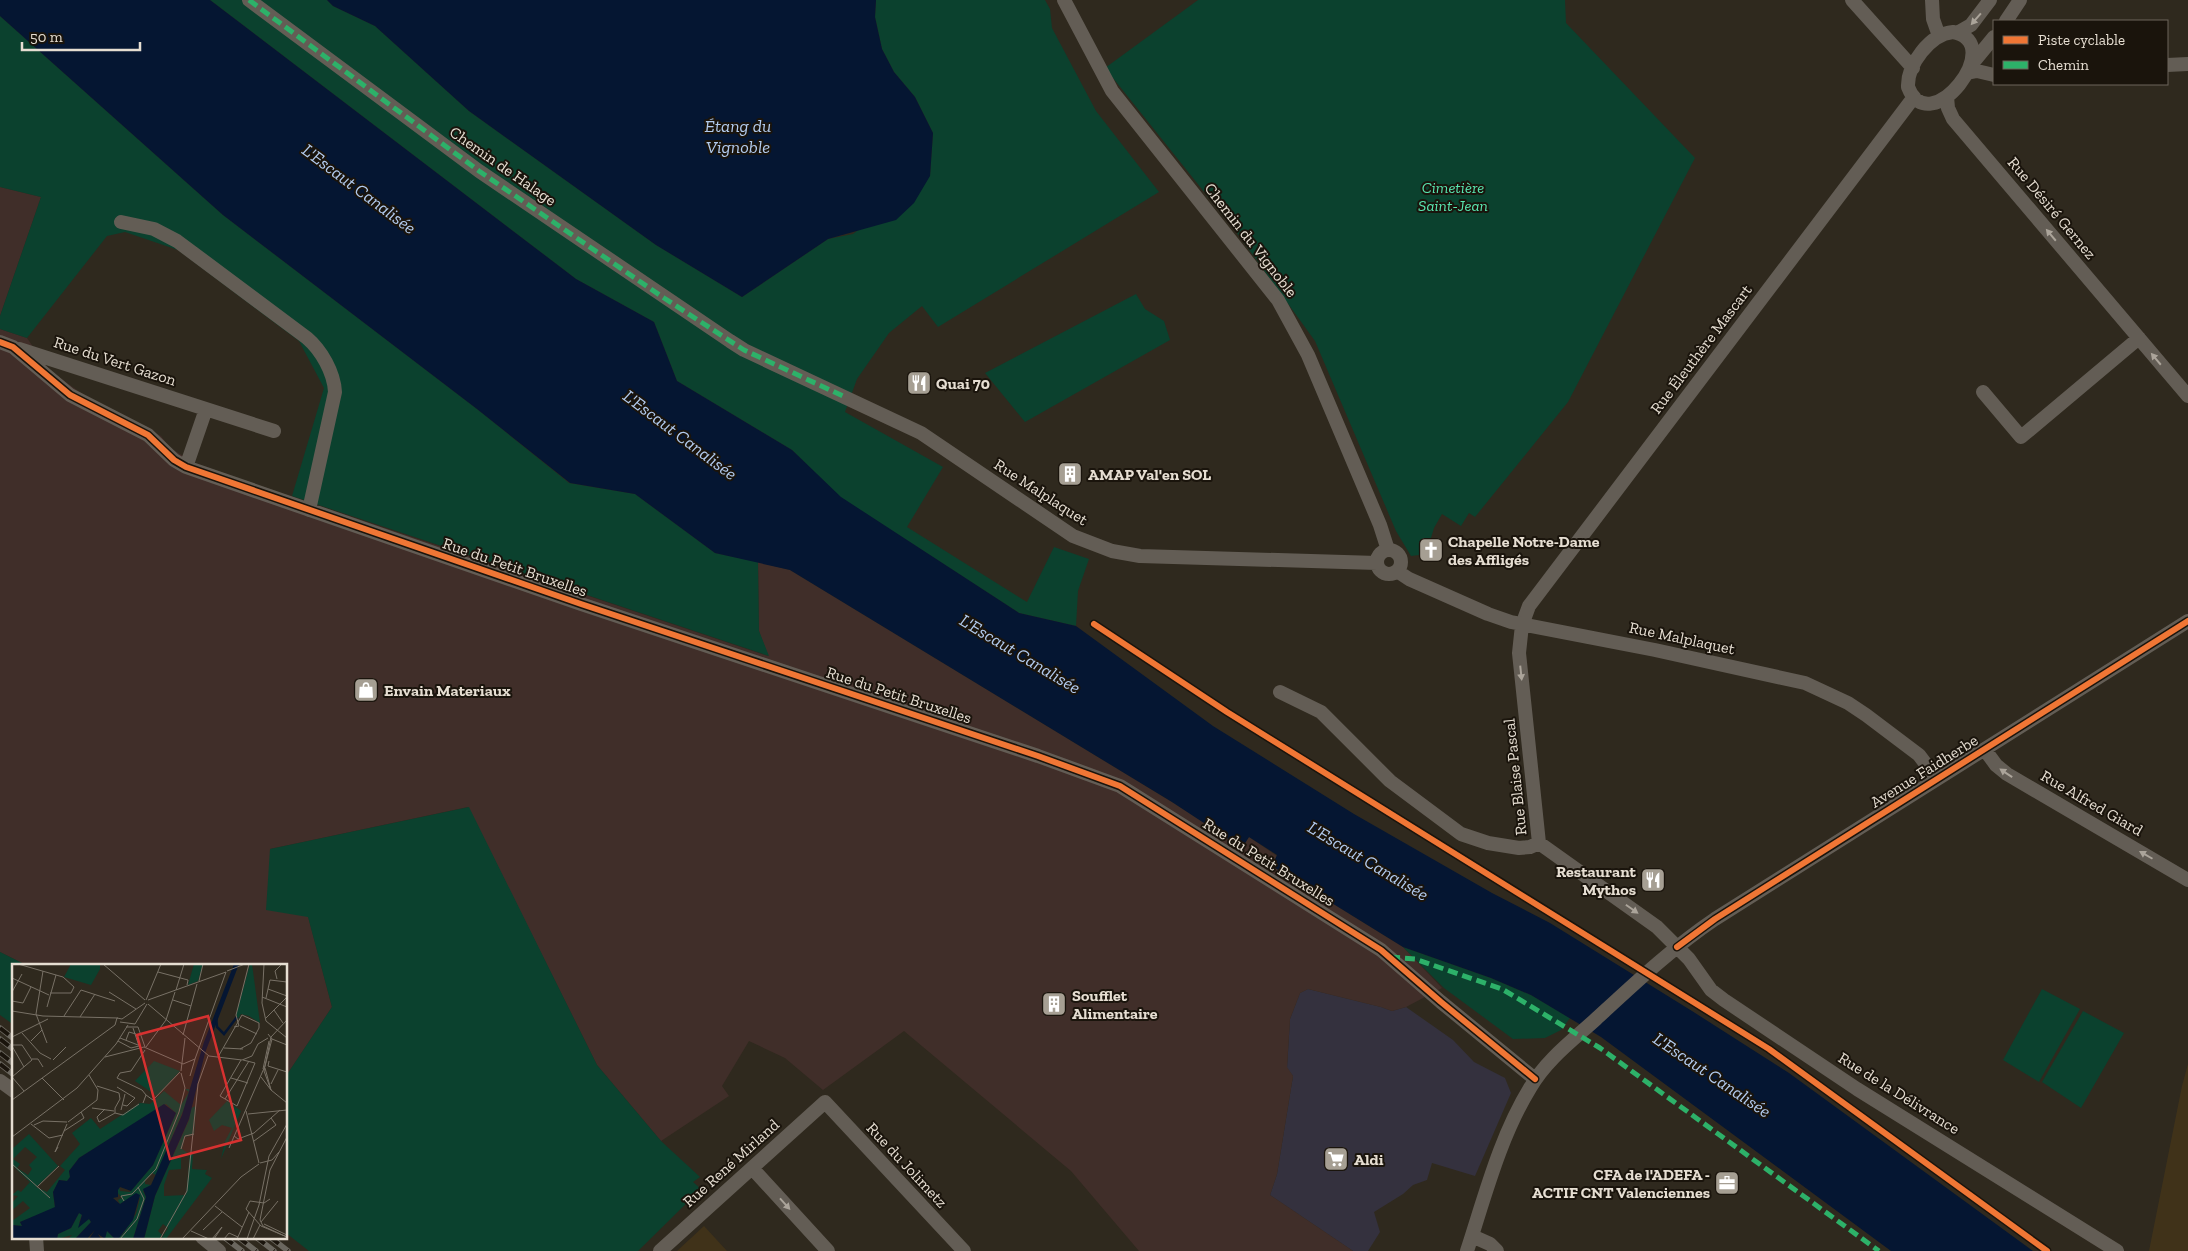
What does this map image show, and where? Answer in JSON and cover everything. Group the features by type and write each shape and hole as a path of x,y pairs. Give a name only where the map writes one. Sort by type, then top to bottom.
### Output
{"street":[{"name":"Chemin de Halage","path":"249,0 479,171 664,298 744,350"},
{"name":"Chemin du Vignoble","path":"1064,0 1107,83 1118,99 1278,300 1308,355 1377,517 1388,550"},
{"path":"1852,0 1913,68"},
{"path":"1932,0 1933,19 1940,36"},
{"path":"1957,33 1971,25 1990,0"},
{"path":"2007,20 2020,0"},
{"path":"1968,69 1973,48 1968,40 1957,33 1949,32 1940,36 1927,47 1913,68 1908,87 1914,97 1930,104 1937,103 1947,97 1993,38"},
{"path":"2168,66 2188,64"},
{"path":"1968,69 1993,75"},
{"name":"Rue Éleuthère Mascart","path":"1522,625 1529,606 1539,590 1914,97"},
{"name":"Rue Désiré Gernez","path":"1947,97 1948,108 1953,119 2188,396"},
{"path":"121,222 154,229 177,241 311,342 332,377 334,384 324,448 309,510"},
{"path":"1983,392 2022,437 2139,338"},
{"name":"Rue du Vert Gazon","path":"0,342 274,431"},
{"name":"Rue du Vert Gazon","path":"14,347 70,394 143,432 155,440 174,460 186,467"},
{"name":"Rue Malplaquet","path":"744,350 921,433 1063,530 1101,548 1122,554 1150,557 1377,563"},
{"path":"186,467 206,409"},
{"name":"Rue du Petit Bruxelles","path":"186,467 572,601 1038,756 1120,786 1381,950 1535,1079"},
{"path":"1388,550 1395,551 1400,556 1402,563 1397,571 1390,574 1380,570 1377,563 1380,554 1388,550"},
{"name":"Rue Malplaquet","path":"1397,571 1409,579 1488,614 1522,625 1655,650 1805,683 1848,703 1866,715 1919,755 1938,779"},
{"name":"Avenue Faidherbe","path":"1467,1251 1506,1136 1515,1115 1535,1079 1554,1057 1650,970 1715,919 2188,621"},
{"name":"Rue Blaise Pascal","path":"1522,625 1519,653 1539,843 1650,922 1677,947"},
{"path":"1280,692 1321,712 1390,781 1461,834 1488,843 1519,848 1530,847 1539,843"},
{"name":"Rue Alfred Giard","path":"1985,750 2002,771 2188,880"},
{"name":"Rue de la Délivrance","path":"1677,947 1706,984 1724,1000 1857,1089 2117,1251"},
{"path":"0,1081 12,1090"},
{"name":"Rue René Mirland","path":"660,1251 826,1102"},
{"name":"Rue du Jolimetz","path":"826,1102 964,1251"},
{"path":"752,1168 828,1251"},
{"path":"1472,1236 1490,1244 1497,1251"},
{"path":"36,1238 37,1251"},
{"path":"203,1238 219,1251"}],"shaded area":[{"path":"0,187 41,197 0,316"},
{"path":"0,329 27,338 49,370 95,403 161,436 170,448 200,466 768,656 759,631 758,562 790,570 1172,802 1242,847 1249,837 1277,856 1272,866 1403,947 1442,988 1406,1007 1392,1011 1308,989 1300,993 1290,1019 1287,1067 1293,1076 1277,1174 1270,1195 1353,1251 1139,1251 1071,1171 904,1031 823,1090 785,1058 749,1041 722,1086 729,1096 661,1141 597,1065 468,807 270,849 308,916 332,1007 288,1073 288,964 24,964 0,952"},
{"path":"1308,989 1392,1011 1406,1007 1453,1040 1474,1062 1505,1078 1511,1093 1475,1176 1432,1163 1427,1180 1413,1185 1403,1194 1374,1212 1380,1232 1368,1251 1353,1251 1270,1195 1277,1174 1293,1076 1287,1068 1290,1019 1300,993"},
{"path":"2188,1064 2188,1251 2149,1251 2182,1086"},
{"path":"704,1226 727,1251 677,1251"}],"green space":[{"path":"210,0 327,0 333,6 375,26 469,111 656,245 742,297 828,239 853,234 930,176 933,133 915,97 894,72 882,49 875,17 876,0 1045,0 1050,9 1052,28 1096,111 1159,192 938,327 922,306 889,333 857,379 845,412 943,467 907,527 1027,602 1054,547 1089,559 1078,591 1076,626 1019,613 840,497 792,450 677,381 654,322 576,279"},
{"name":"Cimetière Saint-Jean","path":"1198,0 1565,0 1566,23 1695,158 1568,402 1475,517 1469,513 1461,526 1442,514 1434,528 1430,541 1424,545 1419,555 1411,556 1396,531 1315,341 1237,233 1105,68"},
{"path":"0,16 223,215 477,409 569,483 635,494 715,553 758,562 759,631 769,656 292,496 324,388 299,341 178,250 125,232 107,236 27,338 0,329 0,316 41,197 0,187"},
{"path":"1136,294 1145,309 1164,321 1170,340 1025,422 985,373"},
{"path":"469,807 597,1065 661,1141 700,1177 693,1182 701,1189 638,1251 309,1251 288,1235 288,1073 332,1007 308,917 266,910 270,849"},
{"path":"1403,947 1491,978 1531,995 1570,1018 1561,1030 1545,1038 1513,1039 1444,988"},
{"path":"0,952 24,964 12,964 12,1024 0,1015"},
{"path":"2042,989 2080,1009 2039,1082 2003,1060"},
{"path":"2083,1011 2124,1033 2081,1108 2042,1082"}],"water":[{"name":"L'Escaut Canalisée","path":"0,0 210,0 576,279 654,322 677,381 792,450 841,497 1019,613 1076,626 1213,726 1354,814 1492,893 1550,923 1692,1011 1789,1073 2033,1251 1891,1251 1601,1037 1531,995 1491,978 1403,947 1272,866 1277,855 1249,837 1242,848 1172,802 790,570 715,553 635,494 570,483 477,409 223,215 0,16"},
{"name":"Étang du Vignoble","path":"327,0 876,0 875,17 882,49 894,72 915,97 933,133 930,176 914,203 896,220 828,239 742,297 656,245 469,111 375,26 333,6"}],"railway":[{"path":"0,1028 12,1037"},
{"path":"0,1039 12,1048"},
{"path":"0,1053 12,1062"},
{"path":"0,1064 12,1073"},
{"path":"225,1238 242,1251"},
{"path":"239,1238 256,1251"},
{"path":"257,1238 274,1251"},
{"path":"271,1238 288,1251"}],"marked path":[{"path":"249,0 479,171 664,298 744,350 843,396"},
{"path":"1390,957 1415,959 1502,989 1600,1048 1879,1251"}],"cycle path":[{"path":"0,342 13,347 70,395 148,435 174,460 186,467 581,604 1038,756 1120,786 1381,950 1535,1079"},
{"path":"1677,947 1715,919 2188,621"},
{"path":"1094,624 1227,712 1769,1049 2047,1251"}],"place":[{"name":"Quai 70","path":"919,383"},
{"name":"AMAP Val'en SOL","path":"1070,474"},
{"name":"Chapelle Notre-Dame des Affligés","path":"1431,550"},
{"name":"Envain Materiaux","path":"366,690"},
{"name":"Restaurant Mythos","path":"1653,880"},
{"name":"Soufflet Alimentaire","path":"1054,1004"},
{"name":"Aldi","path":"1336,1159"},
{"name":"CFA de l'ADEFA - ACTIF CNT Valenciennes","path":"1727,1183"}]}
